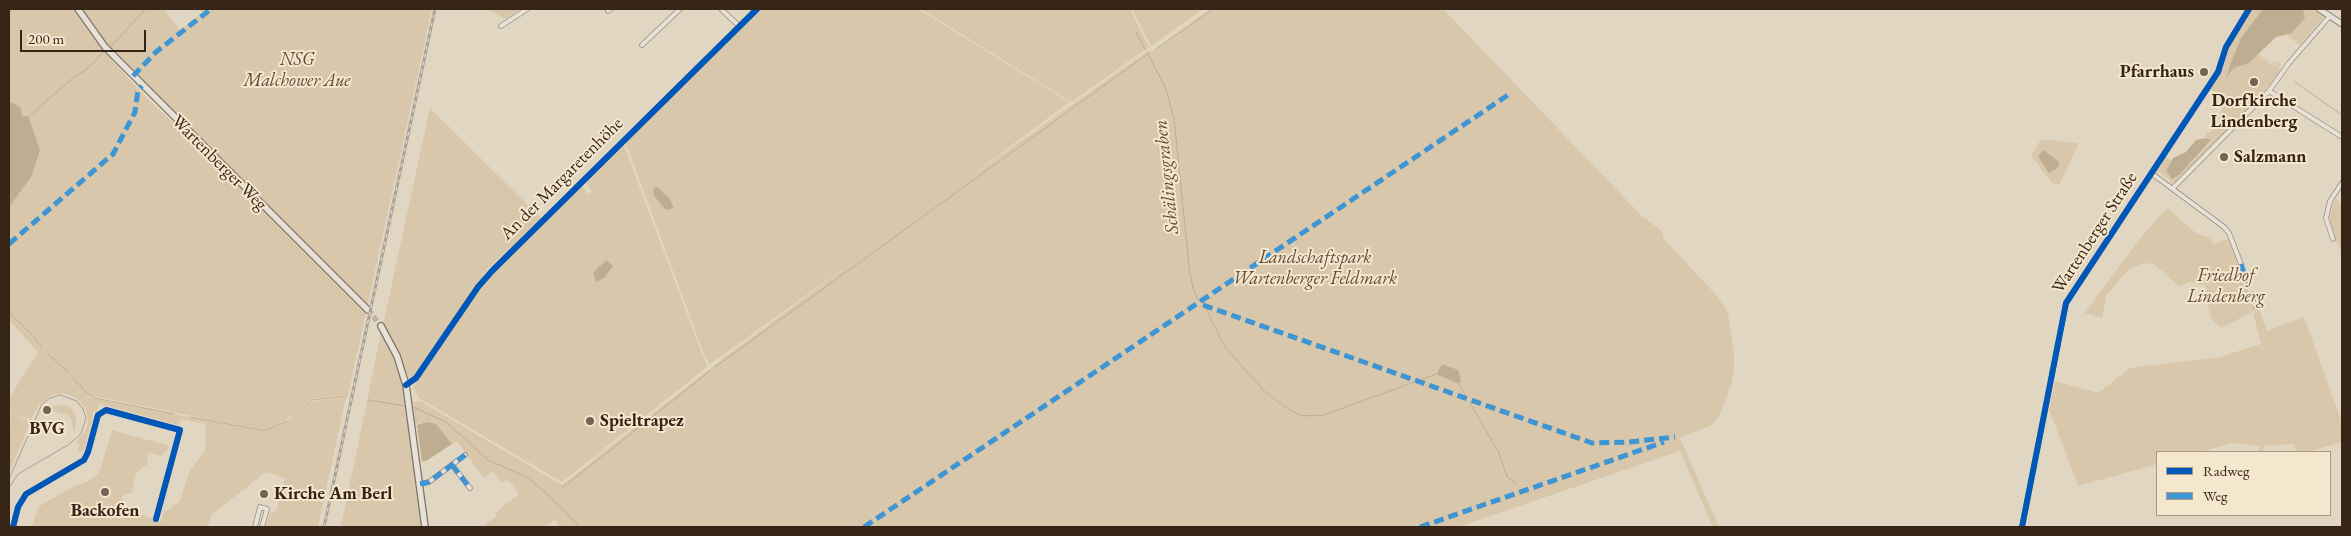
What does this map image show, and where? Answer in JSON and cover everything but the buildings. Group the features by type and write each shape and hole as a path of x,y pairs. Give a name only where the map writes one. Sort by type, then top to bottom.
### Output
{"main road":[{"name":"Wartenberger Weg","path":"78,9 104,47 368,310"},
{"path":"381,326 397,356 406,385 425,527"}],"street":[{"path":"501,26 527,9"},
{"path":"642,45 680,9"},
{"path":"721,9 739,26"},
{"name":"An der Margaretenhöhe","path":"406,385 416,378 478,287 492,271 757,9"},
{"name":"Wartenberger Straße","path":"2022,527 2066,303 2218,72 2226,46 2249,9"},
{"path":"2319,9 2342,24"},
{"path":"2174,188 2268,91 2329,17"},
{"path":"2268,91 2342,137"},
{"path":"2152,174 2174,188 2229,233 2241,264"},
{"path":"2333,239 2326,218 2330,201 2342,183"},
{"path":"13,527 18,507 26,494 84,460 98,415 103,410 180,430 156,519"},
{"path":"420,484 429,482 465,455"},
{"path":"452,465 470,488"},
{"path":"255,527 260,508 267,509 262,527"}],"green space":[{"name":"NSG Malchower Aue","path":"9,9 74,9 97,43 145,97 191,139 195,135 144,84 145,82 107,46 81,9 163,9 180,30 203,13 200,9 432,9 348,395 310,399 285,421 265,431 89,395 87,397 265,432 286,422 311,402 346,397 318,527 266,527 270,513 275,512 277,508 285,478 266,472 211,515 208,527 32,527 38,507 72,487 87,482 99,473 112,430 170,446 162,456 148,452 147,464 136,474 132,493 124,494 122,497 123,509 161,521 165,510 167,511 180,501 189,472 205,450 206,424 181,419 179,425 99,404 96,412 94,412 84,450 86,451 78,451 77,449 80,446 76,442 85,432 88,423 87,412 80,401 72,396 64,393 52,395 40,404 31,419 17,416 30,422 9,473 9,430 11,421 9,420 11,412 9,398 38,352 9,320"},
{"path":"486,9 520,9 506,19"},
{"name":"Landschaftspark Wartenberger Feldmark","path":"758,9 918,9 1069,102 959,185 1149,50 1153,51 1210,9 1443,9 1641,215 1662,231 1663,238 1717,296 1728,313 1734,354 1734,369 1731,385 1720,414 1712,425 1680,438 1719,527 1713,527 1680,451 1458,527 560,527 555,520 545,527 486,527 484,525 497,516 495,513 519,494 510,482 506,480 502,483 492,471 484,478 457,441 452,444 436,424 427,422 415,424 413,402 420,401 562,485 712,367 858,258 710,364 705,357 625,141","holes":["655,187 669,198 667,210 654,196 653,190"]},
{"path":"921,9 1130,9 1149,47 1071,102"},
{"path":"1132,9 1203,9 1151,46"},
{"path":"2253,9 2263,9 2241,38 2230,65 2229,76 2234,68 2249,63 2259,54 2270,64 2276,60 2273,66 2278,62 2283,67 2280,65 2278,67 2281,70 2252,107 2175,183 2169,183 2171,181 2160,172 2156,173 2165,156 2172,161 2168,166 2188,166 2211,141 2206,138 2205,133 2210,132 2218,125 2222,109 2229,101 2210,89 2224,65 2231,41"},
{"path":"2303,9 2315,9 2325,16 2300,45 2287,35 2292,33 2305,18"},
{"path":"430,108 541,218 487,269 422,367 413,377 409,378 398,351 383,325"},
{"path":"2040,141 2079,143 2059,185 2052,183 2031,155"},
{"path":"623,143 707,367 562,482 419,398 413,387 486,280 579,187 583,187 588,194 592,192 585,181"},
{"path":"2335,198 2342,204 2342,254 2329,221"},
{"name":"Friedhof Lindenberg","path":"2167,208 2197,234 2209,238 2214,244 2228,239 2255,309 2259,308 2267,331 2304,317 2342,423 2342,442 2310,451 2297,451 2294,444 2264,446 2262,451 2259,451 2260,446 2233,443 2203,451 2156,451 2156,464 2078,486 2049,409 2055,381 2098,393 2130,368 2220,357 2261,344 2254,316 2255,310 2222,328 2211,318 2204,291 2207,290 2204,284 2200,285 2190,281 2180,287 2154,264 2142,263 2126,272 2106,296 2102,318 2085,313 2138,241"},
{"path":"381,333 396,361 405,390 423,527 341,527"},
{"path":"63,405 70,407 76,415 74,433 72,421 68,415 52,411 52,406"}],"shaded area":[{"path":"2263,9 2303,9 2305,18 2292,33 2276,37 2249,63 2234,68 2227,77 2241,38"},
{"path":"9,101 21,108 22,116 28,116 40,150 31,177 9,207"},
{"path":"2206,138 2211,140 2180,174 2172,179 2166,171 2173,158 2186,152 2196,140"},
{"path":"2044,150 2059,162 2058,168 2049,173 2038,156"},
{"path":"655,187 658,187 669,198 674,208 666,210 654,196 653,190"},
{"path":"606,260 613,266 604,278 596,282 593,273"},
{"path":"1442,364 1458,370 1461,382 1457,383 1438,375"},
{"path":"427,422 436,424 452,444 426,461 422,461 417,425"}],"waterway":[{"path":"110,47 146,9"},
{"path":"1156,49 1213,9"},
{"name":"Schälingsgraben","path":"1136,32 1145,49"},
{"path":"28,117 74,77 86,70 103,53"},
{"path":"715,367 1149,53"},
{"name":"Schälingsgraben","path":"1148,54 1166,89 1174,119 1189,266 1193,289 1199,301"},
{"path":"2295,82 2342,115"},
{"name":"Wartenberger Weg","path":"362,307 367,313"},
{"name":"Schälingsgraben","path":"1206,309 1225,347 1263,390 1285,407 1302,416 1324,415 1414,382"},
{"path":"9,312 36,339 42,348"},
{"path":"47,353 69,373"},
{"path":"566,485 710,371"},
{"name":"Schälingsgraben","path":"1420,380 1439,373"},
{"path":"73,378 89,395 95,398 174,414"},
{"name":"Schälingsgraben","path":"1458,382 1466,396"},
{"path":"292,416 312,400 347,396"},
{"path":"368,400 405,406"},
{"name":"Schälingsgraben","path":"1470,403 1499,453 1507,477 1517,484"},
{"path":"413,407 446,422 488,460 529,478 567,513 579,527"},
{"path":"190,417 265,431 287,421"},
{"path":"561,489 564,486"}],"tunnel":[{"path":"368,310 381,326"}],"tram line":[{"path":"9,479 42,404 50,398 60,395 77,401 83,409 86,418 81,434 68,445 18,474 9,488"}],"railway":[{"path":"324,527 435,9"}],"marked path":[{"path":"133,76 156,52 211,9"},
{"path":"9,244 113,154 135,112 138,90 142,86"},
{"path":"864,527 1511,93"},
{"path":"2241,264 2256,308"},
{"path":"1203,305 1592,443 1629,442 1675,437"},
{"path":"1420,527 1664,442"},
{"path":"420,484 429,482 465,455"},
{"path":"452,465 470,488"}],"cycle path":[{"path":"406,385 416,378 478,287 492,271 757,9"},
{"path":"2022,527 2066,303 2218,72 2226,47 2249,9"},
{"path":"13,527 18,507 26,494 84,460 98,415 106,410 180,430 156,519"}],"place":[{"name":"Pfarrhaus","path":"2204,72"},
{"name":"Dorfkirche Lindenberg","path":"2254,82"},
{"name":"Salzmann","path":"2224,157"},
{"name":"BVG","path":"47,410"},
{"name":"Spieltrapez","path":"590,421"},
{"name":"Backofen","path":"105,492"},
{"name":"Kirche Am Berl","path":"264,494"}]}
